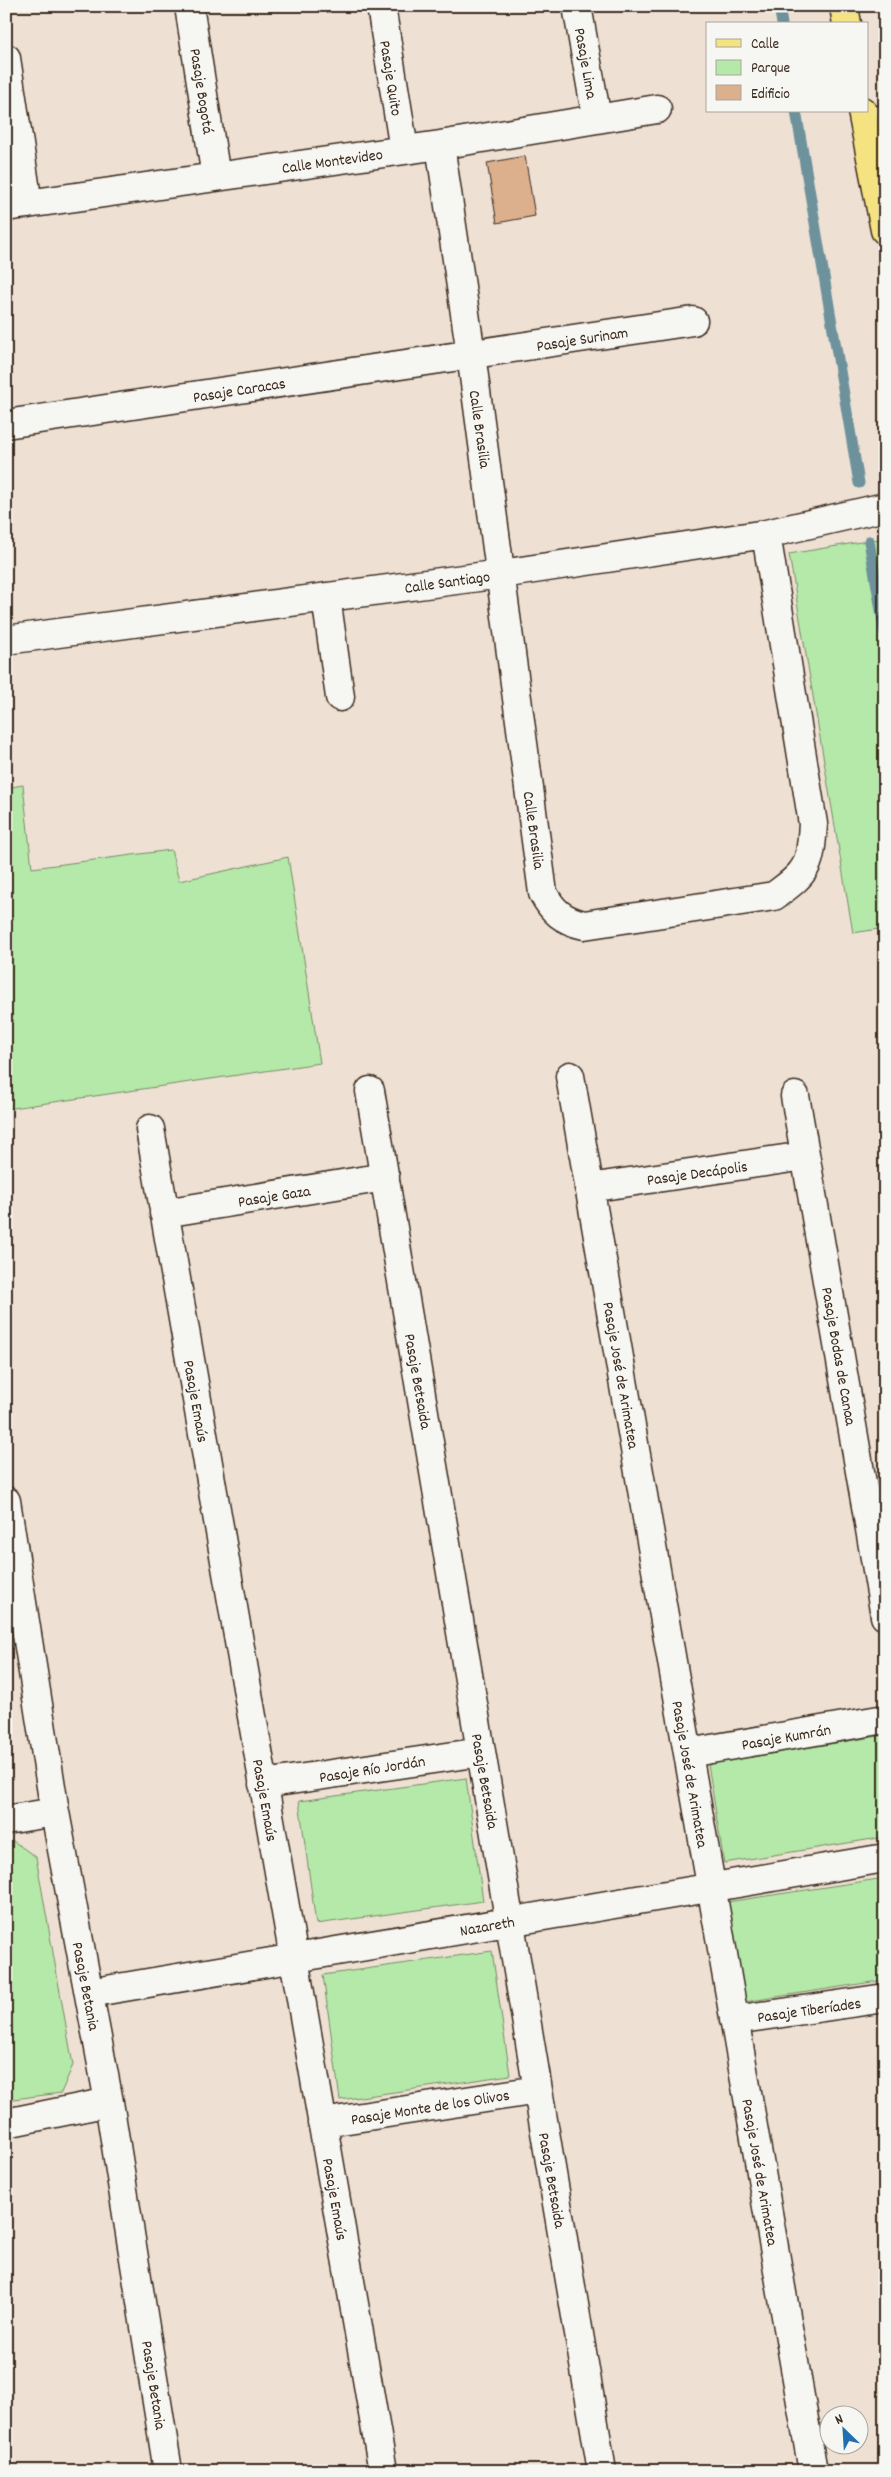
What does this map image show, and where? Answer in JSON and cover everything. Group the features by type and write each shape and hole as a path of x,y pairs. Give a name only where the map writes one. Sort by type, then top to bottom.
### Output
{"main road":[{"path":"844,6 847,22"},
{"path":"870,115 885,230"}],"street":[{"name":"Pasaje Bogotá","path":"189,6 216,177"},
{"name":"Pasaje Quito","path":"381,6 404,150"},
{"name":"Pasaje Lima","path":"577,6 597,119"},
{"path":"6,58 17,205"},
{"name":"Calle Montevideo","path":"17,205 440,145 658,109"},
{"name":"Calle Brasilia","path":"440,145 471,354 543,893 550,906 560,916 584,924 774,896 799,878 811,855 814,824 766,534"},
{"name":"Pasaje Surinam","path":"471,354 693,321"},
{"name":"Pasaje Caracas","path":"6,424 471,354"},
{"name":"Calle Santiago","path":"6,640 501,574 766,534 885,507"},
{"path":"326,597 340,697"},
{"name":"Pasaje José de Arimatea","path":"570,1076 813,2471"},
{"name":"Pasaje Betsaida","path":"370,1091 602,2471"},
{"name":"Pasaje Bodas de Canaa","path":"795,1096 885,1616"},
{"name":"Pasaje Emaús","path":"150,1129 383,2471"},
{"name":"Pasaje Decápolis","path":"589,1188 805,1156"},
{"name":"Pasaje Gaza","path":"164,1214 385,1177"},
{"name":"Pasaje Betania","path":"6,1500 55,1812 109,2102 168,2471"},
{"name":"Pasaje Kumrán","path":"688,1753 885,1719"},
{"name":"Pasaje Río Jordán","path":"263,1784 481,1752"},
{"path":"6,1820 55,1812"},
{"name":"Nazareth","path":"89,1993 885,1858"},
{"name":"Pasaje Tiberíades","path":"734,2020 885,1998"},
{"name":"Pasaje Monte de los Olivos","path":"322,2123 538,2090"},
{"path":"6,2123 109,2102"}],"path":[{"path":"881,6 885,28"}],"green space":[{"path":"885,538 885,928 853,933 789,554"},
{"path":"23,785 32,868 171,850 179,881 288,857 320,1063 6,1109 6,788"},
{"path":"885,1735 885,1837 724,1863 708,1764"},
{"path":"466,1778 483,1901 316,1924 299,1801"},
{"path":"13,1841 36,1857 73,2065 61,2093 6,2100 6,1842"},
{"path":"885,1878 885,1980 744,2002 727,1902"},
{"path":"492,1951 510,2075 340,2100 323,1975"}],"building":[{"path":"525,156 535,216 497,223 487,163"}],"waterway":[{"path":"779,6 782,22"},
{"path":"796,112 859,483"},
{"path":"869,541 885,633"}]}
